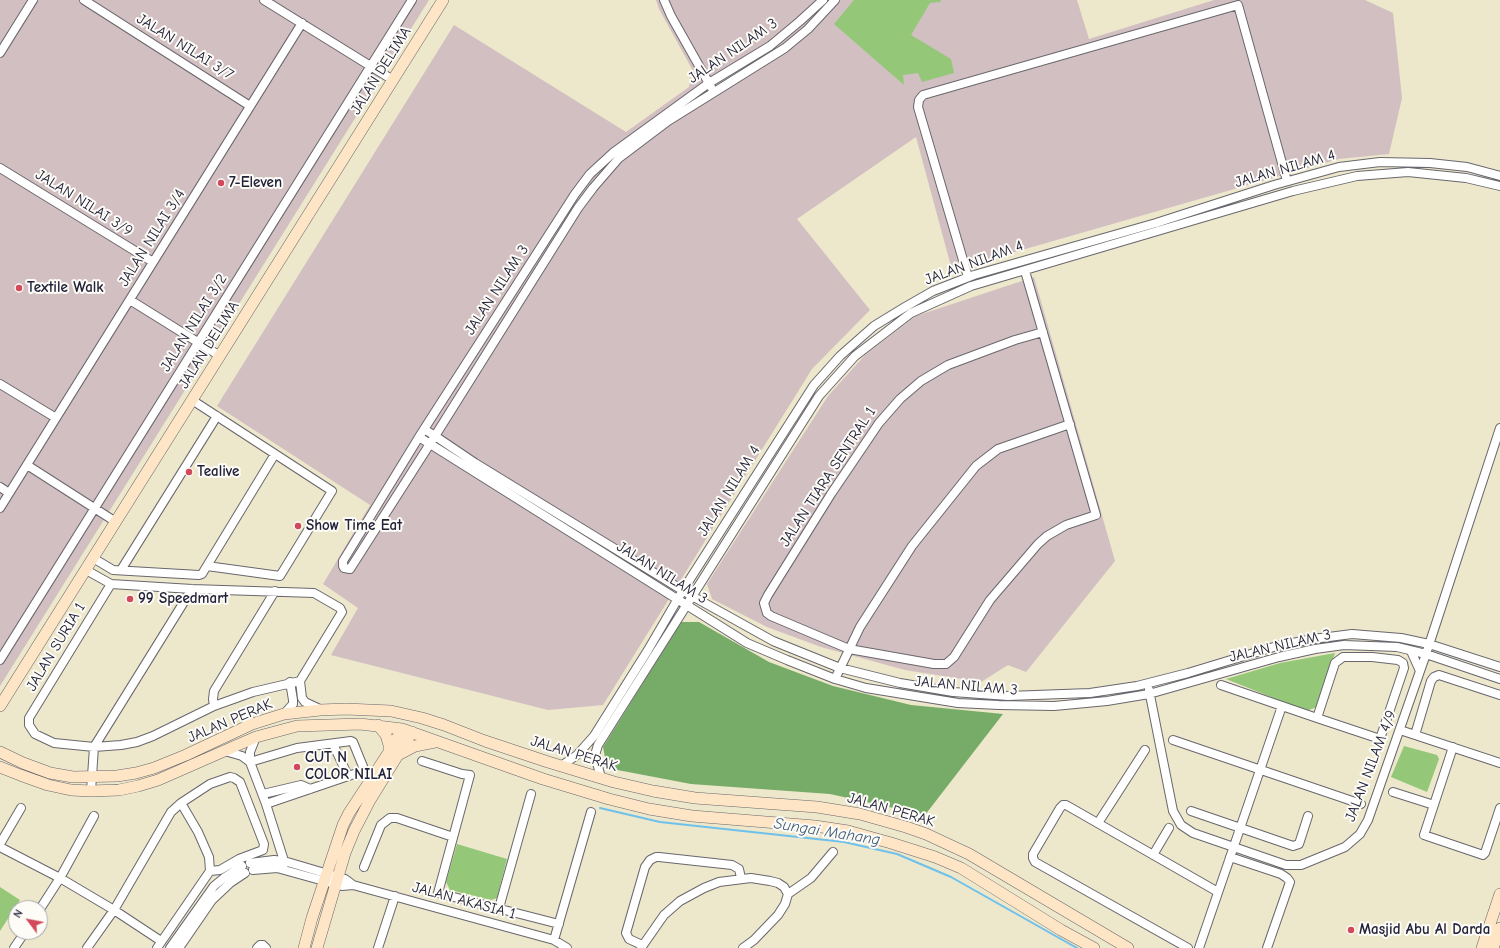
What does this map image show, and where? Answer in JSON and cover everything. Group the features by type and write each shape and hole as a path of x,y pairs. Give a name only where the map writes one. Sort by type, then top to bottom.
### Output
{"main road":[{"name":"JALAN DELIMA","path":"0,706 393,80 440,1"},
{"name":"JALAN PERAK","path":"1,750 23,763 50,772 73,777 117,776 154,768 186,755 252,724 284,714 320,710 368,709 391,711 422,718 561,766 653,792 694,798 785,804 846,811 906,827 926,834 969,854 1128,948"},
{"path":"368,709 383,716 403,719 408,723 408,729"},
{"name":"JALAN PERAK","path":"0,767 20,776 48,785 71,790 119,790 152,782 191,767 256,737 297,726 360,724 408,729 435,742 543,779 609,799 649,809 692,816 815,826 848,831 935,857 961,868 1061,930 1094,948"},
{"path":"317,948 354,831 408,729 416,724 428,726 465,738 485,741"},
{"path":"378,725 386,735 389,745 394,753"},
{"path":"304,948 325,877 343,825 349,813 394,753 415,746 435,742"},
{"path":"1482,948 1500,894"},
{"path":"1493,948 1500,928"}],"street":[{"path":"0,53 33,0"},
{"name":"JALAN NILAI 3/7","path":"84,0 250,106"},
{"path":"264,0 393,80"},
{"name":"JALAN NILAI 3/2","path":"0,660 412,0"},
{"path":"664,0 671,16 714,92"},
{"name":"JALAN NILAM 3","path":"823,0 770,46 709,83 614,152 590,174 575,194 419,437 747,642 770,653 835,679 866,688 958,703 1054,706 1108,701 1149,694 1279,657 1315,649 1344,645 1373,645 1411,650 1497,678"},
{"name":"JALAN NILAM 3","path":"835,0 796,40 668,121 619,158 578,208 435,436 475,463 692,596 774,641 840,668 900,683 953,692 1008,696 1082,694 1148,683 1188,673 1277,646 1313,639 1352,634 1401,638 1429,644 1499,667"},
{"path":"968,277 918,107 919,100 923,95 1238,5 1287,181"},
{"name":"JALAN NILAI 3/4","path":"0,508 302,23"},
{"name":"JALAN NILAM 4","path":"561,766 578,755 594,736 648,650 683,590 814,385 840,356 874,326 933,291 968,277 1028,258 1156,223 1287,181 1339,167 1372,163 1430,163 1467,167 1500,176"},
{"name":"JALAN NILAI 3/9","path":"0,168 153,262"},
{"name":"JALAN NILAM 4","path":"601,778 595,755 598,745 819,396 855,356 911,314 971,286 1293,191 1357,176 1408,172 1466,178 1500,186"},
{"path":"835,679 860,627 912,546 976,466 998,449 1070,424 1026,271"},
{"path":"130,300 220,356"},
{"name":"JALAN TIARA SENTRAL 1","path":"1043,332 1015,340 948,365 921,382 900,398 878,422 765,599 764,607 767,613 770,616 849,649 934,664 946,664 954,657 990,600 1038,544 1047,536 1062,527 1096,515 1070,424"},
{"path":"0,384 56,418"},
{"path":"192,400 332,491 280,576 207,566"},
{"path":"121,570 217,416"},
{"name":"JALAN NILAM 4/9","path":"1148,683 1173,811 1180,825 1193,833 1286,865 1301,865 1345,847 1360,834 1368,820 1421,670 1500,428"},
{"path":"419,437 343,561 344,568 350,569 435,436 424,429"},
{"path":"93,558 110,569 202,574 276,454"},
{"path":"27,464 116,522"},
{"path":"0,488 9,493"},
{"path":"86,570 111,584 192,589 314,593 342,610 300,681 302,698 305,702 320,710"},
{"name":"JALAN SURIA 1","path":"94,747 54,743 35,734 28,725 29,718 111,584"},
{"path":"90,791 94,747 192,589"},
{"path":"214,706 214,691 275,591"},
{"path":"1411,650 1421,670 1438,658"},
{"path":"1222,685 1317,718 1380,739 1404,668 1403,662 1372,657 1342,657 1335,663 1317,718"},
{"path":"1497,678 1499,667"},
{"path":"1415,735 1431,681 1434,677 1439,675 1500,695"},
{"path":"94,747 121,745 153,736 214,706 253,692 290,682 300,681"},
{"path":"284,714 293,704 290,682"},
{"path":"1199,948 1282,706"},
{"path":"1400,730 1500,763"},
{"path":"256,737 250,752 250,762 266,804 283,866"},
{"path":"1173,740 1361,804"},
{"path":"250,762 297,748 353,742 364,769 363,771 266,804"},
{"path":"333,744 348,776"},
{"path":"1453,747 1424,835 1483,855 1485,853 1500,808"},
{"path":"1098,823 1145,750"},
{"path":"225,751 242,756 250,762"},
{"path":"422,761 462,774 470,775 438,893 559,924"},
{"path":"87,948 114,910 171,812 181,802 210,784 230,777 240,782 264,844 263,850 239,859 220,870 210,871"},
{"path":"262,794 301,785 310,789"},
{"path":"1393,792 1434,805"},
{"path":"499,908 531,794"},
{"path":"0,847 60,878 114,910 159,945 210,871 209,857 198,832 181,802"},
{"path":"1188,948 1035,862 1033,854 1063,805 1066,805 1218,892"},
{"path":"0,844 21,808"},
{"path":"1191,811 1293,846 1299,844 1308,816"},
{"path":"554,940 591,812"},
{"path":"46,900 60,878 94,816"},
{"path":"364,867 381,825 390,818 397,818 453,837"},
{"path":"1153,855 1169,828"},
{"path":"743,948 758,936 778,915 785,904 788,894 811,878 834,852"},
{"path":"741,878 738,869 732,865 656,857 650,860 645,868 626,933 629,938 641,947 664,915 680,901 719,882 741,878 751,878 778,883 784,887 788,894"},
{"path":"1230,857 1281,874 1290,882 1267,948"},
{"name":"JALAN AKASIA 1","path":"178,946 214,886 225,877 274,860 283,866 337,881 342,886 353,886 395,896 554,940 567,948"},
{"path":"378,948 395,896"},
{"path":"257,948 260,945 263,945 266,948"}],"shaded area":[{"path":"0,0 429,0 0,686"},
{"path":"656,0 1077,0 1089,39 1214,0 1365,0 1393,13 1402,98 1389,154 1339,159 952,270 916,137 797,219 870,310 812,369 603,705 548,710 331,655 358,608 323,584 370,505 217,406 454,25 626,132 689,87 692,69 659,9"},
{"path":"1034,277 1115,561 1026,672 1008,665 981,682 905,670 821,647 767,627 712,599 707,584 828,396 865,355 916,316"}],"green space":[{"path":"854,0 941,0 940,2 930,3 911,35 951,59 954,73 922,82 918,73 903,75 904,85 834,24"},
{"path":"681,622 699,622 769,662 833,686 911,705 1003,714 925,815 830,794 691,784 607,768 603,747"},
{"path":"1335,653 1317,707 1306,711 1226,679 1280,663"},
{"path":"1404,746 1437,755 1439,759 1427,792 1391,777"},
{"path":"457,844 507,859 497,898 491,900 450,890 446,882"},
{"path":"0,887 20,900 8,900 8,919 0,931"}],"waterway":[{"name":"Sungai Mahang","path":"600,808 660,822 844,842 897,854 951,877 1077,948"}],"place":[{"name":"7-Eleven","path":"221,183"},
{"name":"Textile Walk","path":"19,288"},
{"name":"Tealive","path":"189,472"},
{"name":"Show Time Eat","path":"298,526"},
{"name":"99 Speedmart","path":"130,599"},
{"name":"CUT N COLOR NILAI","path":"297,767"},
{"name":"Masjid Abu Al Darda","path":"1351,930"}]}
